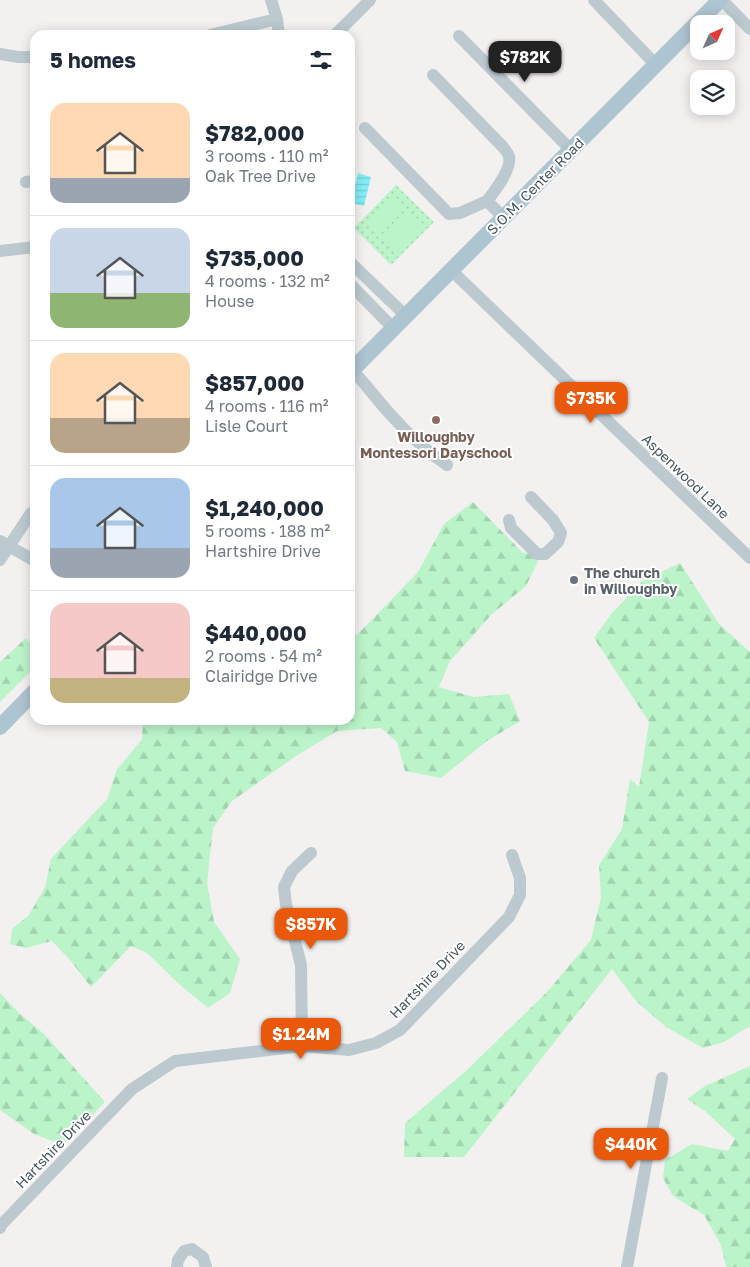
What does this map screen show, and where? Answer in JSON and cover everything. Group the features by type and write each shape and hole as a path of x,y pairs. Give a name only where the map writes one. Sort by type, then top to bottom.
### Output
{"main road":[{"name":"S.O.M. Center Road","path":"355,367 450,269 721,0"},
{"path":"0,727 30,696"}],"street":[{"path":"272,0 279,30"},
{"path":"340,30 370,0"},
{"path":"594,0 656,65"},
{"path":"721,0 750,29"},
{"path":"231,30 277,19"},
{"path":"459,36 571,150"},
{"path":"0,54 30,57"},
{"path":"364,128 449,214 460,213 487,201 508,166 509,157 503,147 432,75"},
{"path":"487,201 503,217"},
{"path":"0,251 30,248"},
{"path":"355,267 406,316"},
{"name":"Aspenwood Lane","path":"450,269 750,558"},
{"path":"355,289 393,328"},
{"path":"355,375 372,391 391,415 447,465"},
{"path":"509,520 511,528 537,554 545,554 558,542 560,533 557,525 531,497"},
{"path":"0,560 4,544 30,513"},
{"path":"4,544 30,558"},
{"path":"302,1046 301,965 286,905 284,887 292,870 311,853"},
{"name":"Hartshire Drive","path":"0,1228 132,1089 175,1061 302,1046 349,1050 376,1043 400,1030 509,917 520,895 520,878 512,855"},
{"path":"627,1267 662,1078"},
{"path":"176,1267 184,1251 192,1249 203,1257 206,1267"}],"green space":[{"path":"396,185 434,222 391,265 355,227"},
{"path":"393,195 406,208 379,235 366,223"},
{"path":"410,212 423,224 396,252 383,239"},
{"path":"473,502 523,553 541,555 526,586 492,614 450,661 439,687 473,697 509,694 520,721 487,741 441,778 405,771 397,742 381,728 337,731 296,756 232,801 213,828 207,883 214,922 240,959 230,993 208,1008 179,984 147,953 131,946 91,987 52,941 26,948 10,944 12,929 29,915 45,887 51,859 108,798 116,771 142,739 143,725 355,725 355,635 418,572 444,524"},
{"path":"680,563 719,624 750,652 750,1026 724,1042 703,1048 666,1027 636,1001 612,969 464,1157 404,1157 405,1123 468,1069 546,993 591,940 601,897 599,865 622,829 630,779 639,787 649,722 594,638 612,613 644,580"},
{"path":"26,638 30,643 30,672 0,702 0,662"},
{"path":"0,993 19,1013 45,1035 105,1102 63,1145 34,1134 0,1110"},
{"path":"750,1066 750,1267 726,1267 721,1245 704,1215 673,1196 663,1178 665,1160 692,1144 728,1151 735,1139 705,1111 687,1099 705,1086"}],"water":[{"path":"358,173 371,177 364,206 355,204 355,186"}],"place":[{"name":"Willoughby Montessori Dayschool","path":"436,420"},
{"name":"The church in Willoughby","path":"574,580"}]}
